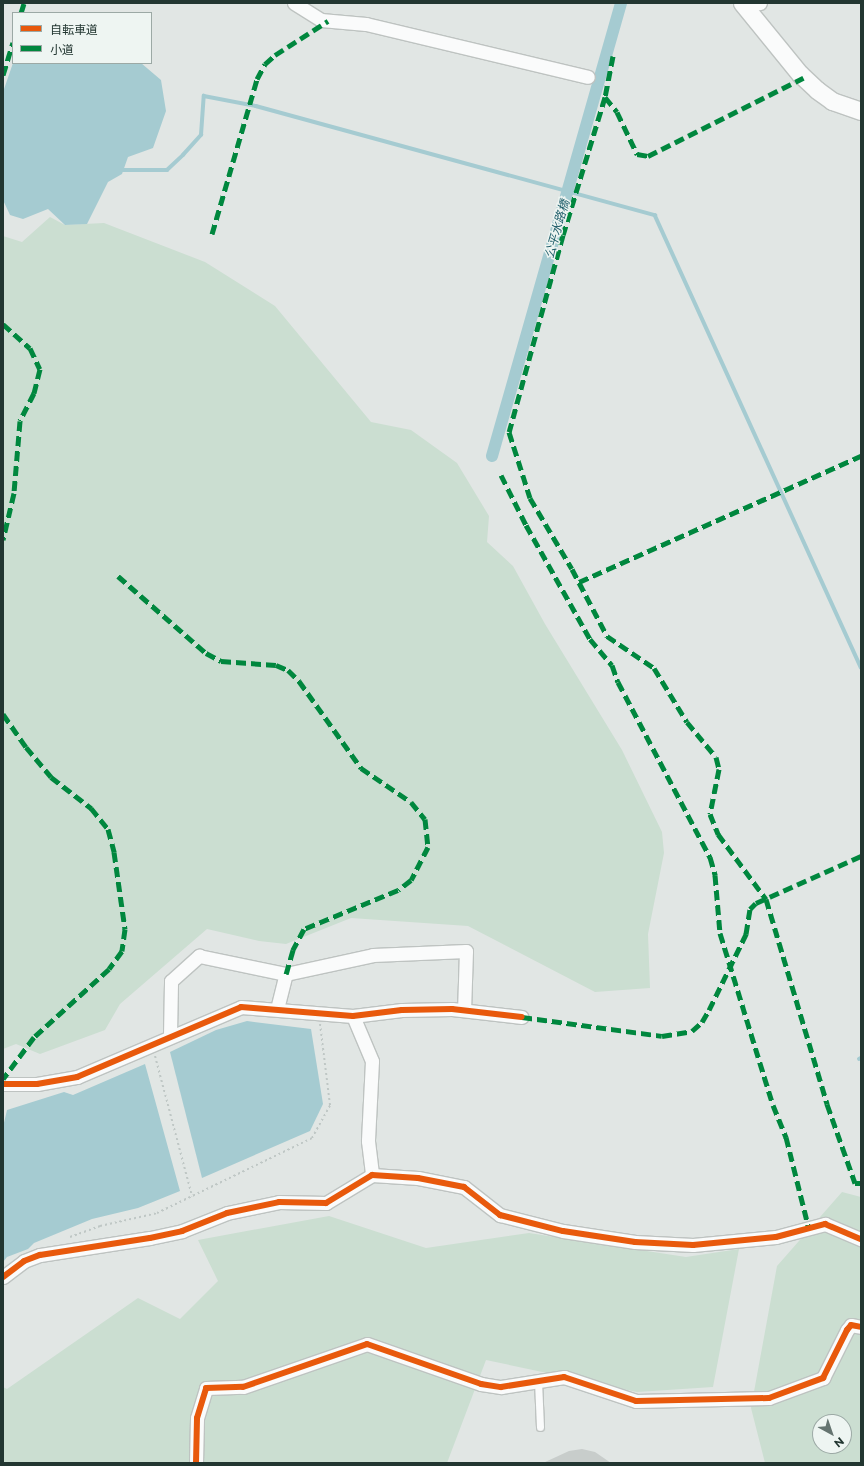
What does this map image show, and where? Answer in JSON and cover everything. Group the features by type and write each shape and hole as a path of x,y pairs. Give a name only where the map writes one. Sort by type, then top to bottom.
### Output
{"street":[{"path":"294,3 321,20 366,24 588,77"},
{"path":"749,4 800,74 817,90 832,100 861,111"},
{"path":"170,1035 171,981 199,956 286,974 373,955 466,951 464,1010"},
{"path":"277,1009 286,974"},
{"path":"3,1084 37,1084 77,1077 170,1035 241,1007 353,1016 402,1010 464,1010 522,1017"},
{"path":"353,1016 372,1061 368,1141 372,1175"},
{"path":"3,1278 24,1261 40,1255 156,1237 182,1231 227,1213 279,1202 326,1202 372,1175 412,1177 464,1187 500,1215 563,1231 635,1242 693,1246 776,1237 825,1224 861,1239"},
{"path":"196,1463 197,1418 206,1388 243,1387 367,1344 480,1384 501,1387 564,1377 636,1401 769,1398 823,1378 847,1330 851,1325 861,1327"}],"lane":[{"path":"538,1381 540,1427"}],"path":[{"path":"65,1239 100,1226 157,1213 312,1138 330,1105 318,1013"},
{"path":"151,1044 192,1196"}],"green space":[{"path":"50,217 65,225 104,223 205,262 275,306 371,422 411,430 457,463 489,516 487,542 513,566 545,624 622,750 662,832 664,853 648,934 650,988 595,992 468,926 351,918 286,944 259,941 207,929 120,1004 105,1030 40,1054 16,1044 3,1049 3,236 22,242"},
{"path":"842,1192 861,1197 861,1463 765,1463 751,1408 777,1266"},
{"path":"329,1216 426,1248 529,1233 686,1257 739,1249 713,1387 637,1392 486,1360 447,1463 3,1463 3,1387 7,1389 138,1298 180,1319 218,1281 198,1240"}],"water":[{"path":"13,64 142,64 161,80 166,111 153,148 128,157 122,174 108,182 87,224 65,225 48,209 23,219 10,215 3,200 3,92"},
{"path":"247,1021 311,1029 323,1104 310,1131 202,1178 170,1052 216,1030"},
{"path":"145,1064 180,1191 138,1208 92,1219 34,1243 28,1249 7,1257 3,1262 3,1127 7,1110 64,1092 73,1095"}],"building":[{"path":"582,1449 595,1452 611,1463 543,1463 569,1451"}],"waterway":[{"name":"公平水路橋","path":"492,456 621,3"},
{"path":"121,170 167,170 201,135 204,96 256,106 655,215 861,667"}],"marked path":[{"path":"21,12 24,3"},
{"path":"212,234 257,79 265,64 275,55 328,21"},
{"path":"3,75 12,46"},
{"path":"613,56 605,97 563,235 509,432 530,498 572,569 607,636 654,668 687,722 716,757 719,769 710,814 718,834 766,899 827,1104 855,1183 861,1183"},
{"path":"605,97 617,112 637,154 648,156 803,78"},
{"path":"3,324 30,348 40,369 34,393 20,421 14,493 3,540"},
{"path":"579,582 861,456"},
{"path":"501,475 526,525 590,639 612,665 618,682 710,857 715,875 720,933 773,1105 786,1137 809,1229"},
{"path":"118,576 206,653 221,661 276,665 288,670 299,681 361,768 411,802 425,819 428,847 411,880 398,890 304,929 293,950 286,974"},
{"path":"3,714 26,747 51,777 91,808 108,829 114,852 125,929 122,951 109,969 34,1037 3,1079"},
{"path":"522,1017 662,1036 692,1031 702,1022 709,1010 746,934 750,909 756,903 861,856"}],"cycle path":[{"path":"3,1084 37,1084 77,1077 241,1007 353,1016 402,1010 452,1009 522,1017"},
{"path":"3,1277 24,1261 40,1255 150,1238 182,1231 227,1213 279,1202 326,1203 372,1175 418,1178 464,1187 500,1215 563,1231 635,1242 693,1245 776,1237 825,1224 861,1239"},
{"path":"196,1463 197,1418 206,1388 243,1387 367,1344 481,1384 501,1387 564,1377 636,1401 769,1398 823,1378 847,1330 851,1325 861,1327"}]}
